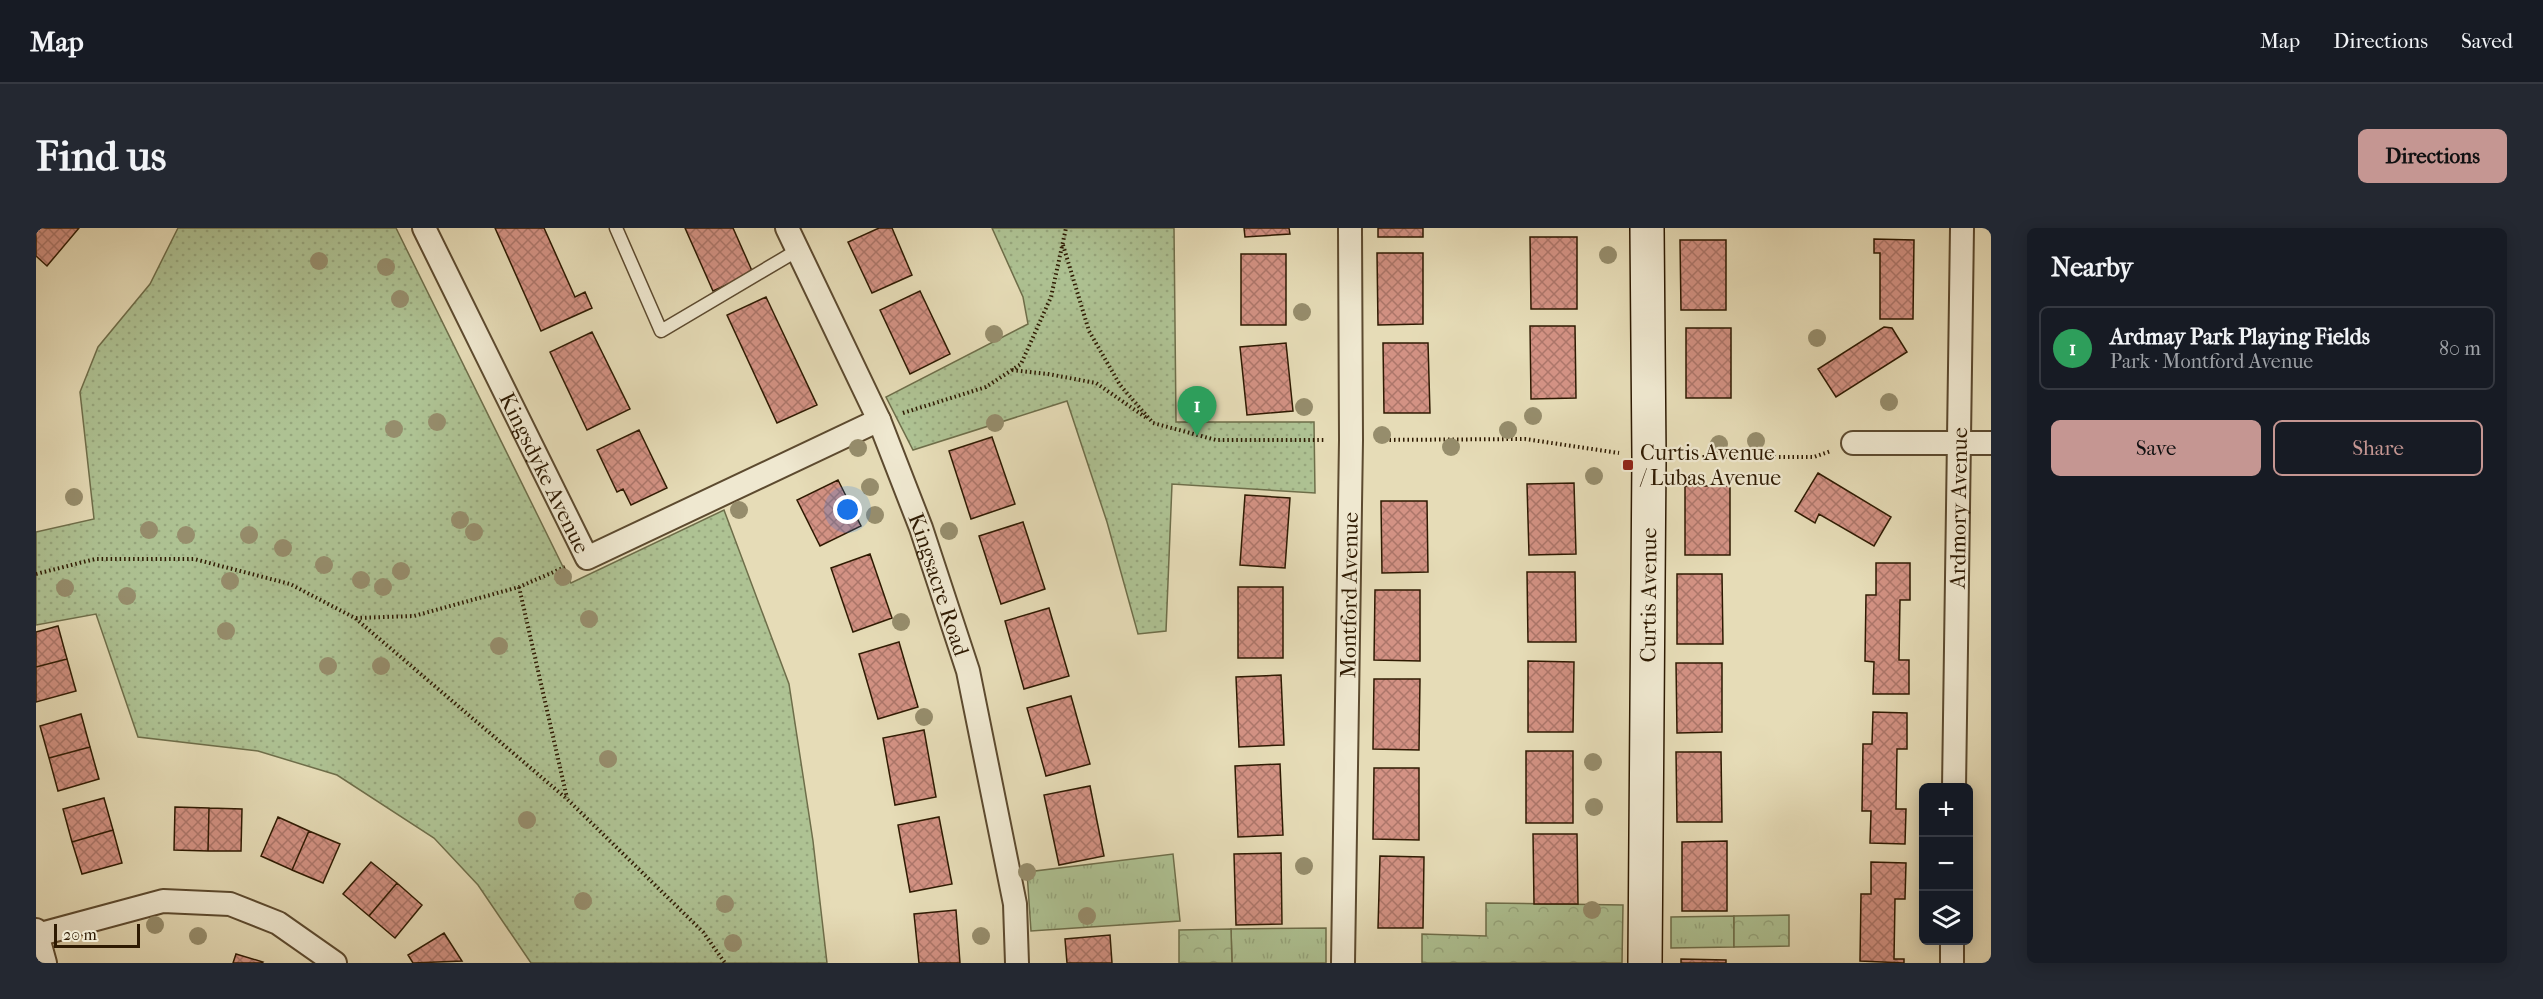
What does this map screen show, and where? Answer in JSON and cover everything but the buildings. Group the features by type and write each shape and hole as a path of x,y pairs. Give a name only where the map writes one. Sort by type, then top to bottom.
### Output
{"street":[{"name":"Kingsdyke Avenue","path":"424,228 586,558 879,420"},
{"name":"Kingsacre Road","path":"787,228 879,420 921,528 968,671 1015,904 1017,963"},
{"name":"Montford Avenue","path":"1343,963 1351,440 1350,228"},
{"name":"Curtis Avenue","path":"1645,963 1649,457 1647,228"},
{"name":"Ardmory Avenue","path":"1954,783 1962,228"},
{"path":"1853,443 1991,443"},
{"path":"45,963 37,932 162,901 230,904 278,923 335,963"},
{"path":"1952,945 1952,963"}],"lane":[{"path":"616,228 661,331 798,250"}],"path":[{"path":"879,420 986,387 1021,364 1051,297 1066,228"},
{"path":"1063,245 1089,331 1120,385 1153,423"},
{"path":"1011,370 1096,383 1153,423 1216,440 1525,439 1649,457 1814,457 1853,443"},
{"path":"355,618 414,616 519,587 586,558"},
{"path":"36,574 95,559 194,559 290,584 355,618 567,799 703,932 725,963"},
{"path":"519,587 567,799"}],"green space":[{"path":"178,228 396,228 571,583 724,510 789,684 813,841 827,963 531,963 478,885 434,838 337,775 258,751 138,737 96,614 36,625 36,532 94,519 80,392 98,347 150,284"},
{"path":"992,228 1174,228 1176,422 1314,422 1315,493 1172,484 1166,631 1138,634 1107,522 1067,401 913,450 886,397 1028,324 1023,297"},
{"path":"1173,854 1180,921 1031,931 1027,872"},
{"path":"1486,903 1623,905 1622,963 1422,963 1422,934 1486,936"},
{"path":"1789,915 1789,946 1734,947 1734,916"},
{"path":"1734,916 1734,947 1671,948 1671,917"},
{"path":"1326,928 1326,963 1232,963 1231,929"},
{"path":"1231,929 1232,963 1179,963 1179,930"}],"place":[{"name":"Ardmay Park Playing Fields","path":"1197,436"},
{"name":"Curtis Avenue / Lubas Avenue","path":"1628,465"}]}
